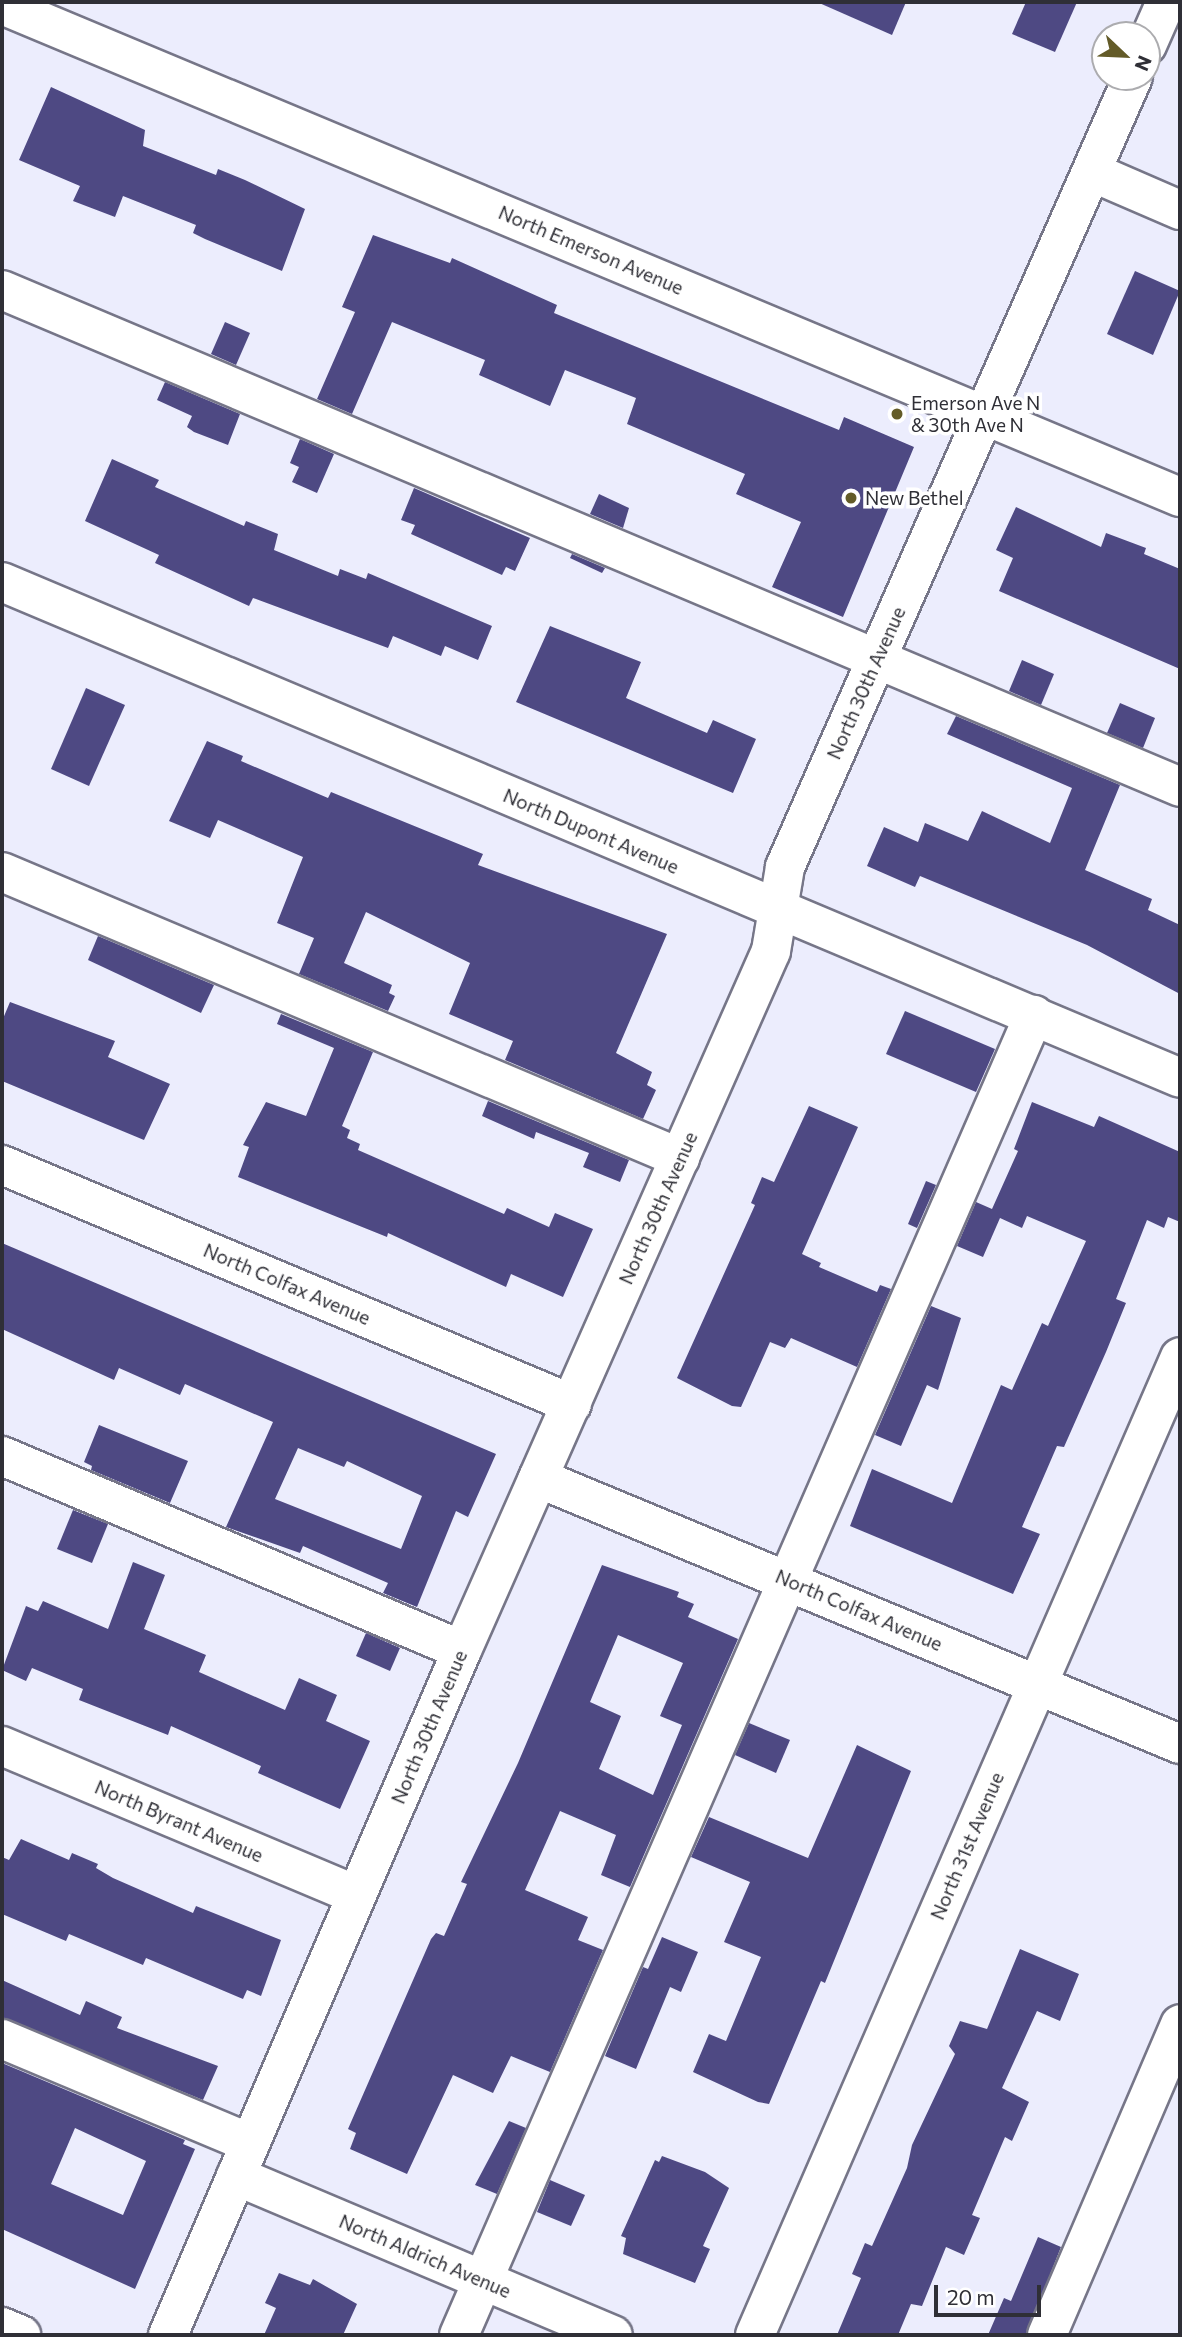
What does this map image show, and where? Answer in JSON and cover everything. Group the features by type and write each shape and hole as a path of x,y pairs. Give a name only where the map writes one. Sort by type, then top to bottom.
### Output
{"street":[{"path":"1158,21 1166,2"},
{"name":"North Emerson Avenue","path":"5,8 1180,497"},
{"name":"North 30th Avenue","path":"168,2335 462,1650 771,951 785,867 1127,91"},
{"path":"1092,172 1180,209"},
{"path":"2,289 1180,787"},
{"name":"North Dupont Avenue","path":"2,582 1180,1078"},
{"path":"2,872 680,1158"},
{"path":"459,2335 786,1579 1034,1015"},
{"name":"North Colfax Avenue","path":"2,1165 572,1404"},
{"name":"North 31st Avenue","path":"755,2335 1180,1357"},
{"path":"2,1456 462,1650"},
{"name":"North Colfax Avenue","path":"538,1478 1180,1744"},
{"name":"North Byrant Avenue","path":"2,1746 356,1895"},
{"path":"1047,2335 1180,2024"},
{"name":"North Aldrich Avenue","path":"2,2039 482,2281 613,2335"},
{"path":"2,2327 21,2335"}],"building":[{"path":"817,2 906,2 892,35"},
{"path":"1026,2 1077,2 1055,52 1012,34"},
{"path":"51,87 145,130 143,146 216,175 218,169 305,209 282,271 193,233 196,225 123,196 115,217 73,201 80,186 19,160"},
{"path":"373,235 450,263 452,258 557,305 554,313 839,430 844,417 914,447 843,617 772,587 801,522 736,494 745,474 627,424 636,398 565,370 550,406 479,375 485,360 392,322 352,414 317,399 355,312 342,307"},
{"path":"1135,271 1180,291 1153,355 1107,334"},
{"path":"225,322 250,333 236,365 211,354"},
{"path":"165,382 240,414 228,445 194,432 187,427 192,416 157,400"},
{"path":"300,439 334,454 317,493 292,482 299,467 290,463"},
{"path":"112,459 159,480 155,487 244,526 246,521 278,534 274,550 338,576 340,569 366,579 368,573 492,626 478,660 445,646 441,656 393,636 388,648 253,598 249,606 155,563 159,555 85,521"},
{"path":"414,488 530,538 515,571 506,567 502,575 411,534 415,525 401,520"},
{"path":"599,494 629,508 623,528 590,514"},
{"path":"1016,507 1101,547 1106,533 1146,548 1144,554 1180,569 1180,669 999,591 1013,558 996,550"},
{"path":"572,554 605,568 602,573 570,558"},
{"path":"550,626 641,662 626,698 707,733 713,720 756,739 733,793 516,702"},
{"path":"1022,660 1054,674 1041,705 1009,691"},
{"path":"86,688 125,705 89,786 51,769"},
{"path":"1120,703 1155,718 1143,748 1107,733"},
{"path":"956,716 1120,785 1085,870 1152,899 1148,910 1180,925 1180,994 1087,945 920,876 915,887 867,866 884,827 918,842 925,823 968,841 982,811 1050,843 1072,788 947,734"},
{"path":"207,741 243,756 241,761 328,798 331,792 483,854 478,865 667,934 616,1053 652,1072 647,1085 656,1090 643,1119 505,1060 513,1041 449,1014 470,963 366,912 344,963 392,985 389,993 395,996 388,1011 299,974 314,938 277,923 303,857 218,820 210,838 169,821"},
{"path":"98,936 214,985 201,1013 88,960"},
{"path":"10,1002 115,1041 108,1057 170,1084 144,1140 2,1081 2,1021"},
{"path":"905,1011 995,1049 976,1092 886,1054"},
{"path":"281,1014 373,1052 342,1126 350,1130 347,1138 360,1144 358,1150 504,1214 507,1208 549,1227 555,1213 593,1229 563,1297 511,1274 506,1287 388,1233 387,1237 238,1177 249,1147 243,1145 266,1102 306,1116 334,1048 277,1024"},
{"path":"488,1101 629,1160 620,1182 583,1167 589,1153 536,1132 534,1139 482,1116"},
{"path":"1032,1102 1094,1127 1099,1116 1180,1152 1180,1222 1168,1217 1164,1228 1147,1220 1116,1299 1126,1303 1064,1447 1057,1446 1022,1527 1040,1534 1013,1594 850,1526 872,1469 952,1503 1001,1385 1012,1390 1042,1323 1048,1326 1086,1241 1027,1216 1022,1228 1000,1218 983,1257 957,1246 976,1202 992,1209 1018,1151 1014,1149"},
{"path":"809,1106 858,1127 802,1254 821,1263 819,1267 877,1292 880,1285 891,1289 857,1367 791,1338 785,1348 770,1342 741,1407 732,1406 677,1378 755,1205 751,1203 762,1177 774,1182"},
{"path":"926,1181 936,1185 917,1228 908,1224"},
{"path":"2,1243 496,1454 468,1517 456,1511 417,1607 383,1593 388,1583 303,1546 300,1553 226,1527 273,1422 185,1384 180,1395 119,1368 114,1380 2,1329","holes":["298,1448 344,1467 347,1461 422,1496 401,1549 275,1499"]},
{"path":"931,1306 961,1318 938,1390 927,1385 901,1446 875,1435"},
{"path":"99,1425 188,1461 170,1503 91,1470 92,1466 84,1462"},
{"path":"73,1510 108,1524 92,1563 57,1549"},
{"path":"133,1562 165,1575 144,1629 206,1655 199,1672 285,1710 299,1678 337,1695 326,1721 370,1741 340,1809 258,1773 261,1766 171,1726 168,1735 79,1700 83,1689 32,1668 26,1681 2,1670 26,1606 38,1611 43,1601 108,1629"},
{"path":"602,1565 679,1592 677,1597 694,1604 688,1617 738,1639 630,1887 601,1875 616,1835 560,1811 525,1890 588,1917 578,1940 603,1950 550,2072 511,2056 493,2093 453,2075 407,2174 350,2149 356,2133 348,2129 431,1939 436,1933 444,1936 467,1884 461,1882 518,1763","holes":["618,1635 683,1663 660,1716 682,1725 653,1795 599,1769 621,1716 590,1702"]},
{"path":"366,1633 400,1648 390,1671 356,1656"},
{"path":"749,1723 790,1740 776,1773 735,1755"},
{"path":"857,1745 911,1771 825,1983 821,1981 769,2104 758,2102 693,2072 709,2034 726,2041 761,1957 724,1942 750,1882 691,1857 709,1817 808,1858"},
{"path":"21,1839 69,1860 72,1853 98,1864 96,1868 113,1878 193,1913 196,1906 281,1940 261,1996 247,1990 243,1999 146,1958 143,1965 69,1934 66,1941 2,1914 2,1857 9,1860"},
{"path":"662,1937 698,1952 681,1992 670,1987 636,2069 605,2056 643,1967 648,1969"},
{"path":"1020,1949 1079,1974 1060,2021 1037,2011 1002,2088 1029,2102 1012,2141 1005,2137 972,2215 980,2218 964,2255 946,2247 922,2306 911,2304 898,2335 837,2335 861,2278 852,2274 865,2243 872,2246 907,2168 912,2145 955,2054 949,2046 960,2021 987,2029"},
{"path":"2,1980 80,2015 86,2001 122,2017 117,2028 218,2066 203,2100 2,2018"},
{"path":"2,2063 185,2140 183,2144 195,2149 135,2289 2,2229","holes":["75,2128 146,2161 123,2215 51,2184"]},
{"path":"509,2121 526,2128 497,2194 475,2185"},
{"path":"662,2156 705,2172 729,2188 703,2246 710,2249 695,2283 623,2254 626,2238 621,2236 655,2160 659,2162"},
{"path":"550,2180 585,2195 571,2226 537,2212"},
{"path":"1038,2237 1061,2247 1026,2335 988,2335 1004,2298 1011,2301"},
{"path":"279,2273 310,2285 313,2279 357,2304 343,2335 264,2335 276,2308 265,2303"}],"place":[{"name":"Emerson Ave N & 30th Ave N","path":"897,414"},
{"name":"New Bethel","path":"851,498"}]}
